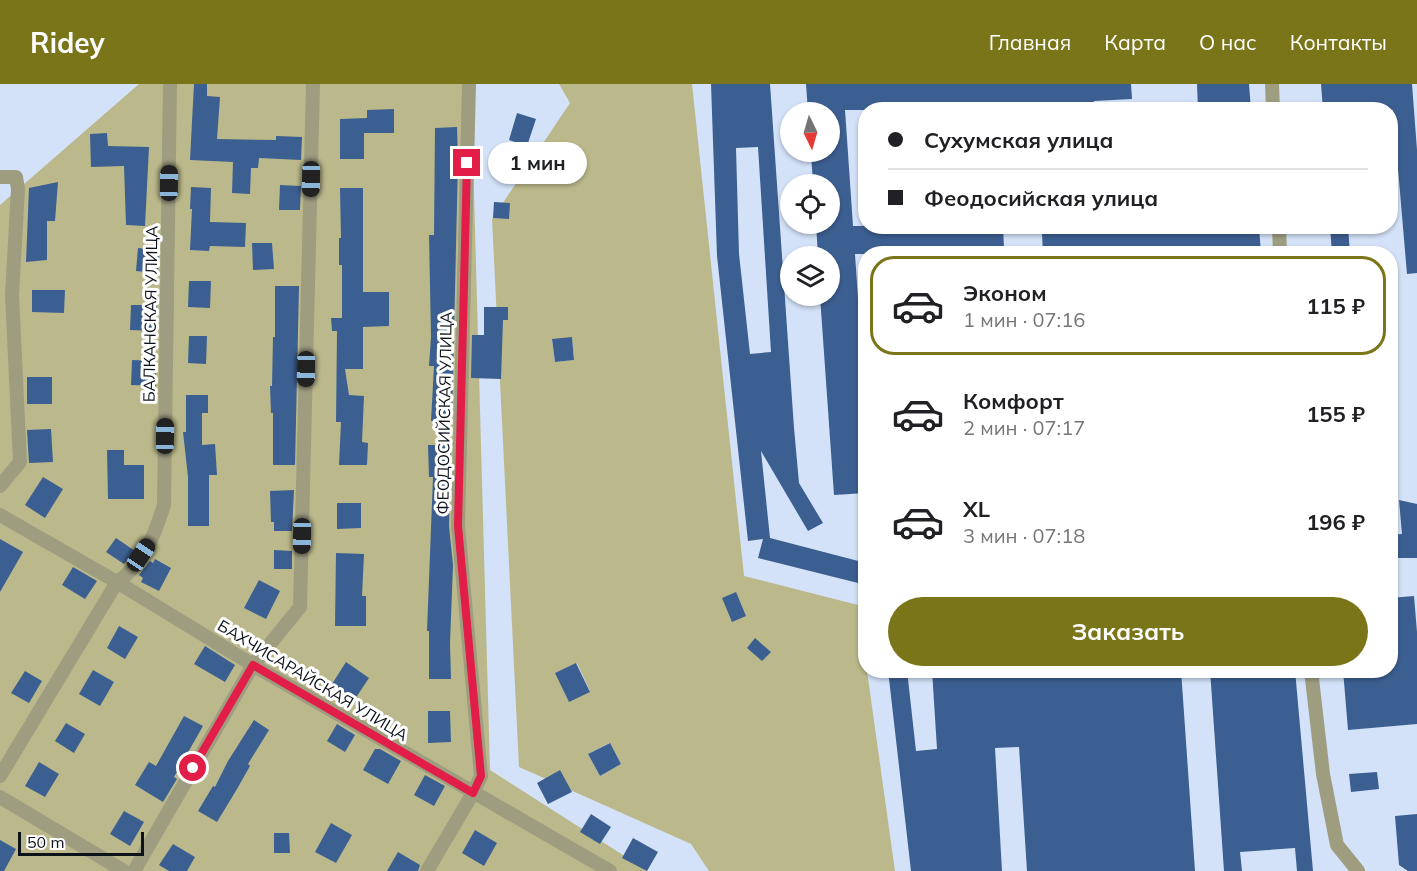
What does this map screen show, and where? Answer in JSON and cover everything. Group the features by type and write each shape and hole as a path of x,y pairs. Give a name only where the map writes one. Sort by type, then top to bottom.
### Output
{"street":[{"path":"134,871 253,665 300,607 313,84"},
{"name":"ФЕОДОСИЙСКАЯ УЛИЦА","path":"427,871 481,776 458,526 469,84"},
{"path":"1272,84 1273,102"},
{"name":"БАЛКАНСКАЯ УЛИЦА","path":"0,776 117,582 128,575 154,536 164,505 170,88"},
{"path":"0,177 16,177 18,189 12,295 20,462 0,486"},
{"name":"БАХЧИСАРАЙСКАЯ УЛИЦА","path":"0,514 473,793 593,867 610,871"},
{"path":"1312,678 1323,774 1337,845 1358,871"},
{"path":"0,797 124,871"}],"shaded area":[{"path":"139,84 471,84 490,770 648,871 0,871 0,205"},
{"path":"559,84 692,84 744,576 858,605 858,678 868,678 895,871 709,871 691,844 519,767 492,219 570,103","holes":["572,338 574,360 555,362 552,340","577,663 590,691 569,701 556,673","609,743 621,764 600,776 588,754"]}],"building":[{"path":"194,84 207,84 207,96 220,97 217,139 276,140 276,136 302,137 301,160 259,158 258,168 251,168 250,194 232,193 233,162 190,160"},
{"path":"711,84 770,84 781,246 780,306 785,306 799,483 823,523 808,531 761,451 770,538 858,561 858,583 758,558 763,539 748,541 717,256","holes":["758,147 771,352 750,354 739,254 736,148"]},
{"path":"806,84 1131,84 1132,99 1094,102 858,102 858,110 845,110 853,226 858,226 858,234 1003,234 1004,246 858,246 858,254 855,254 858,298 858,494 834,495 821,306 840,306 840,246 817,246 817,234 840,234 840,174 812,174 812,162 840,162 840,102 807,102"},
{"path":"1197,84 1249,84 1250,102 1198,102"},
{"path":"1321,84 1412,84 1417,150 1417,273 1407,274 1398,169 1398,102 1322,102"},
{"path":"394,109 394,133 364,133 364,159 340,159 340,119 367,118 367,110"},
{"path":"517,113 536,119 527,146 509,140"},
{"path":"457,127 452,421 431,421 434,366 429,366 431,337 429,235 434,235 435,128"},
{"path":"107,133 108,146 149,147 145,226 126,225 124,166 91,167 90,134"},
{"path":"58,182 55,221 47,221 47,260 26,262 29,188"},
{"path":"280,185 301,186 300,210 279,210"},
{"path":"191,187 211,188 210,222 246,223 245,247 210,246 209,251 190,250"},
{"path":"340,188 363,188 363,292 389,292 389,326 363,327 363,369 345,369 349,395 364,396 362,442 368,443 367,465 339,465 341,422 336,422 337,331 332,331 331,318 342,318 342,265 339,265"},
{"path":"494,202 510,203 509,219 493,218"},
{"path":"1042,234 1260,234 1260,246 1043,246"},
{"path":"1331,234 1349,234 1349,246 1331,246"},
{"path":"252,243 272,243 274,269 253,270"},
{"path":"138,248 159,250 158,273 136,271"},
{"path":"189,281 211,281 210,308 188,307"},
{"path":"275,286 299,286 295,465 273,465 273,413 271,413 270,386 272,386 273,337 275,337"},
{"path":"32,290 65,290 64,313 32,312"},
{"path":"131,305 157,305 156,331 130,330"},
{"path":"484,307 508,307 508,320 503,320 501,379 471,378 472,335 484,335"},
{"path":"189,336 207,336 206,364 188,363"},
{"path":"572,337 574,360 555,362 552,339"},
{"path":"132,360 156,361 156,386 131,385"},
{"path":"27,377 52,377 52,404 27,404"},
{"path":"186,395 208,395 208,413 202,413 202,445 215,444 217,475 209,475 209,526 188,526 188,477 183,432 186,432"},
{"path":"51,429 53,462 29,463 27,430"},
{"path":"428,445 451,445 449,526 453,565 451,679 429,679 429,631 427,631 433,477 429,477"},
{"path":"107,450 124,450 124,465 144,465 144,499 108,499"},
{"path":"43,477 63,489 45,518 25,505"},
{"path":"294,490 292,531 274,531 274,522 271,522 270,491"},
{"path":"1399,500 1417,504 1417,558 1398,558 1398,534 1402,534"},
{"path":"337,503 361,503 361,528 337,529"},
{"path":"116,538 135,551 124,564 106,552"},
{"path":"0,539 23,552 0,592"},
{"path":"274,550 292,551 292,569 274,569"},
{"path":"336,553 364,554 362,596 366,596 366,626 335,626"},
{"path":"155,559 171,568 159,591 141,582 143,578 139,575 150,561 153,563"},
{"path":"73,567 97,581 85,599 62,585"},
{"path":"259,580 280,591 266,619 244,608"},
{"path":"736,592 746,616 732,622 722,598"},
{"path":"1414,596 1417,632 1417,724 1348,730 1344,678 1398,678 1398,597"},
{"path":"119,626 138,637 125,659 107,648"},
{"path":"755,638 771,652 762,661 747,648"},
{"path":"205,646 235,665 225,682 194,664"},
{"path":"346,662 369,678 355,699 332,684"},
{"path":"576,663 590,692 569,702 555,673"},
{"path":"93,670 114,682 100,706 79,694"},
{"path":"25,671 42,681 29,703 11,693"},
{"path":"889,678 908,678 916,751 937,749 933,678 1182,678 1195,871 1027,871 1019,747 995,748 1002,871 911,871"},
{"path":"1211,678 1296,678 1313,871 1297,871 1295,848 1240,852 1242,871 1224,871"},
{"path":"428,711 450,711 451,742 428,743"},
{"path":"184,716 203,726 174,777 177,779 163,802 135,785 149,762 156,766"},
{"path":"254,720 269,730 217,822 198,811 213,786 215,787 228,761"},
{"path":"66,723 85,734 74,753 55,741"},
{"path":"337,724 355,735 345,752 327,741"},
{"path":"610,743 621,764 600,776 588,754"},
{"path":"375,749 380,749 401,761 388,784 363,770"},
{"path":"39,762 59,774 45,797 25,786"},
{"path":"560,770 572,792 548,804 537,783"},
{"path":"1377,772 1379,789 1351,792 1349,774"},
{"path":"425,775 445,786 434,806 414,795"},
{"path":"124,811 144,822 130,846 110,834"},
{"path":"591,814 611,827 600,844 580,832"},
{"path":"1417,814 1417,871 1408,871 1399,865 1395,816"},
{"path":"331,823 352,835 336,863 315,852"},
{"path":"475,830 497,843 484,866 462,853"},
{"path":"274,833 289,833 290,853 274,853"},
{"path":"633,838 658,852 647,871 622,858"},
{"path":"0,840 16,849 4,871 0,871"},
{"path":"173,844 195,857 187,871 169,871 159,865"},
{"path":"398,852 420,865 418,871 387,871"}],"route":[{"path":"193,768 253,665 473,793 481,776 458,526 467,163"}]}
